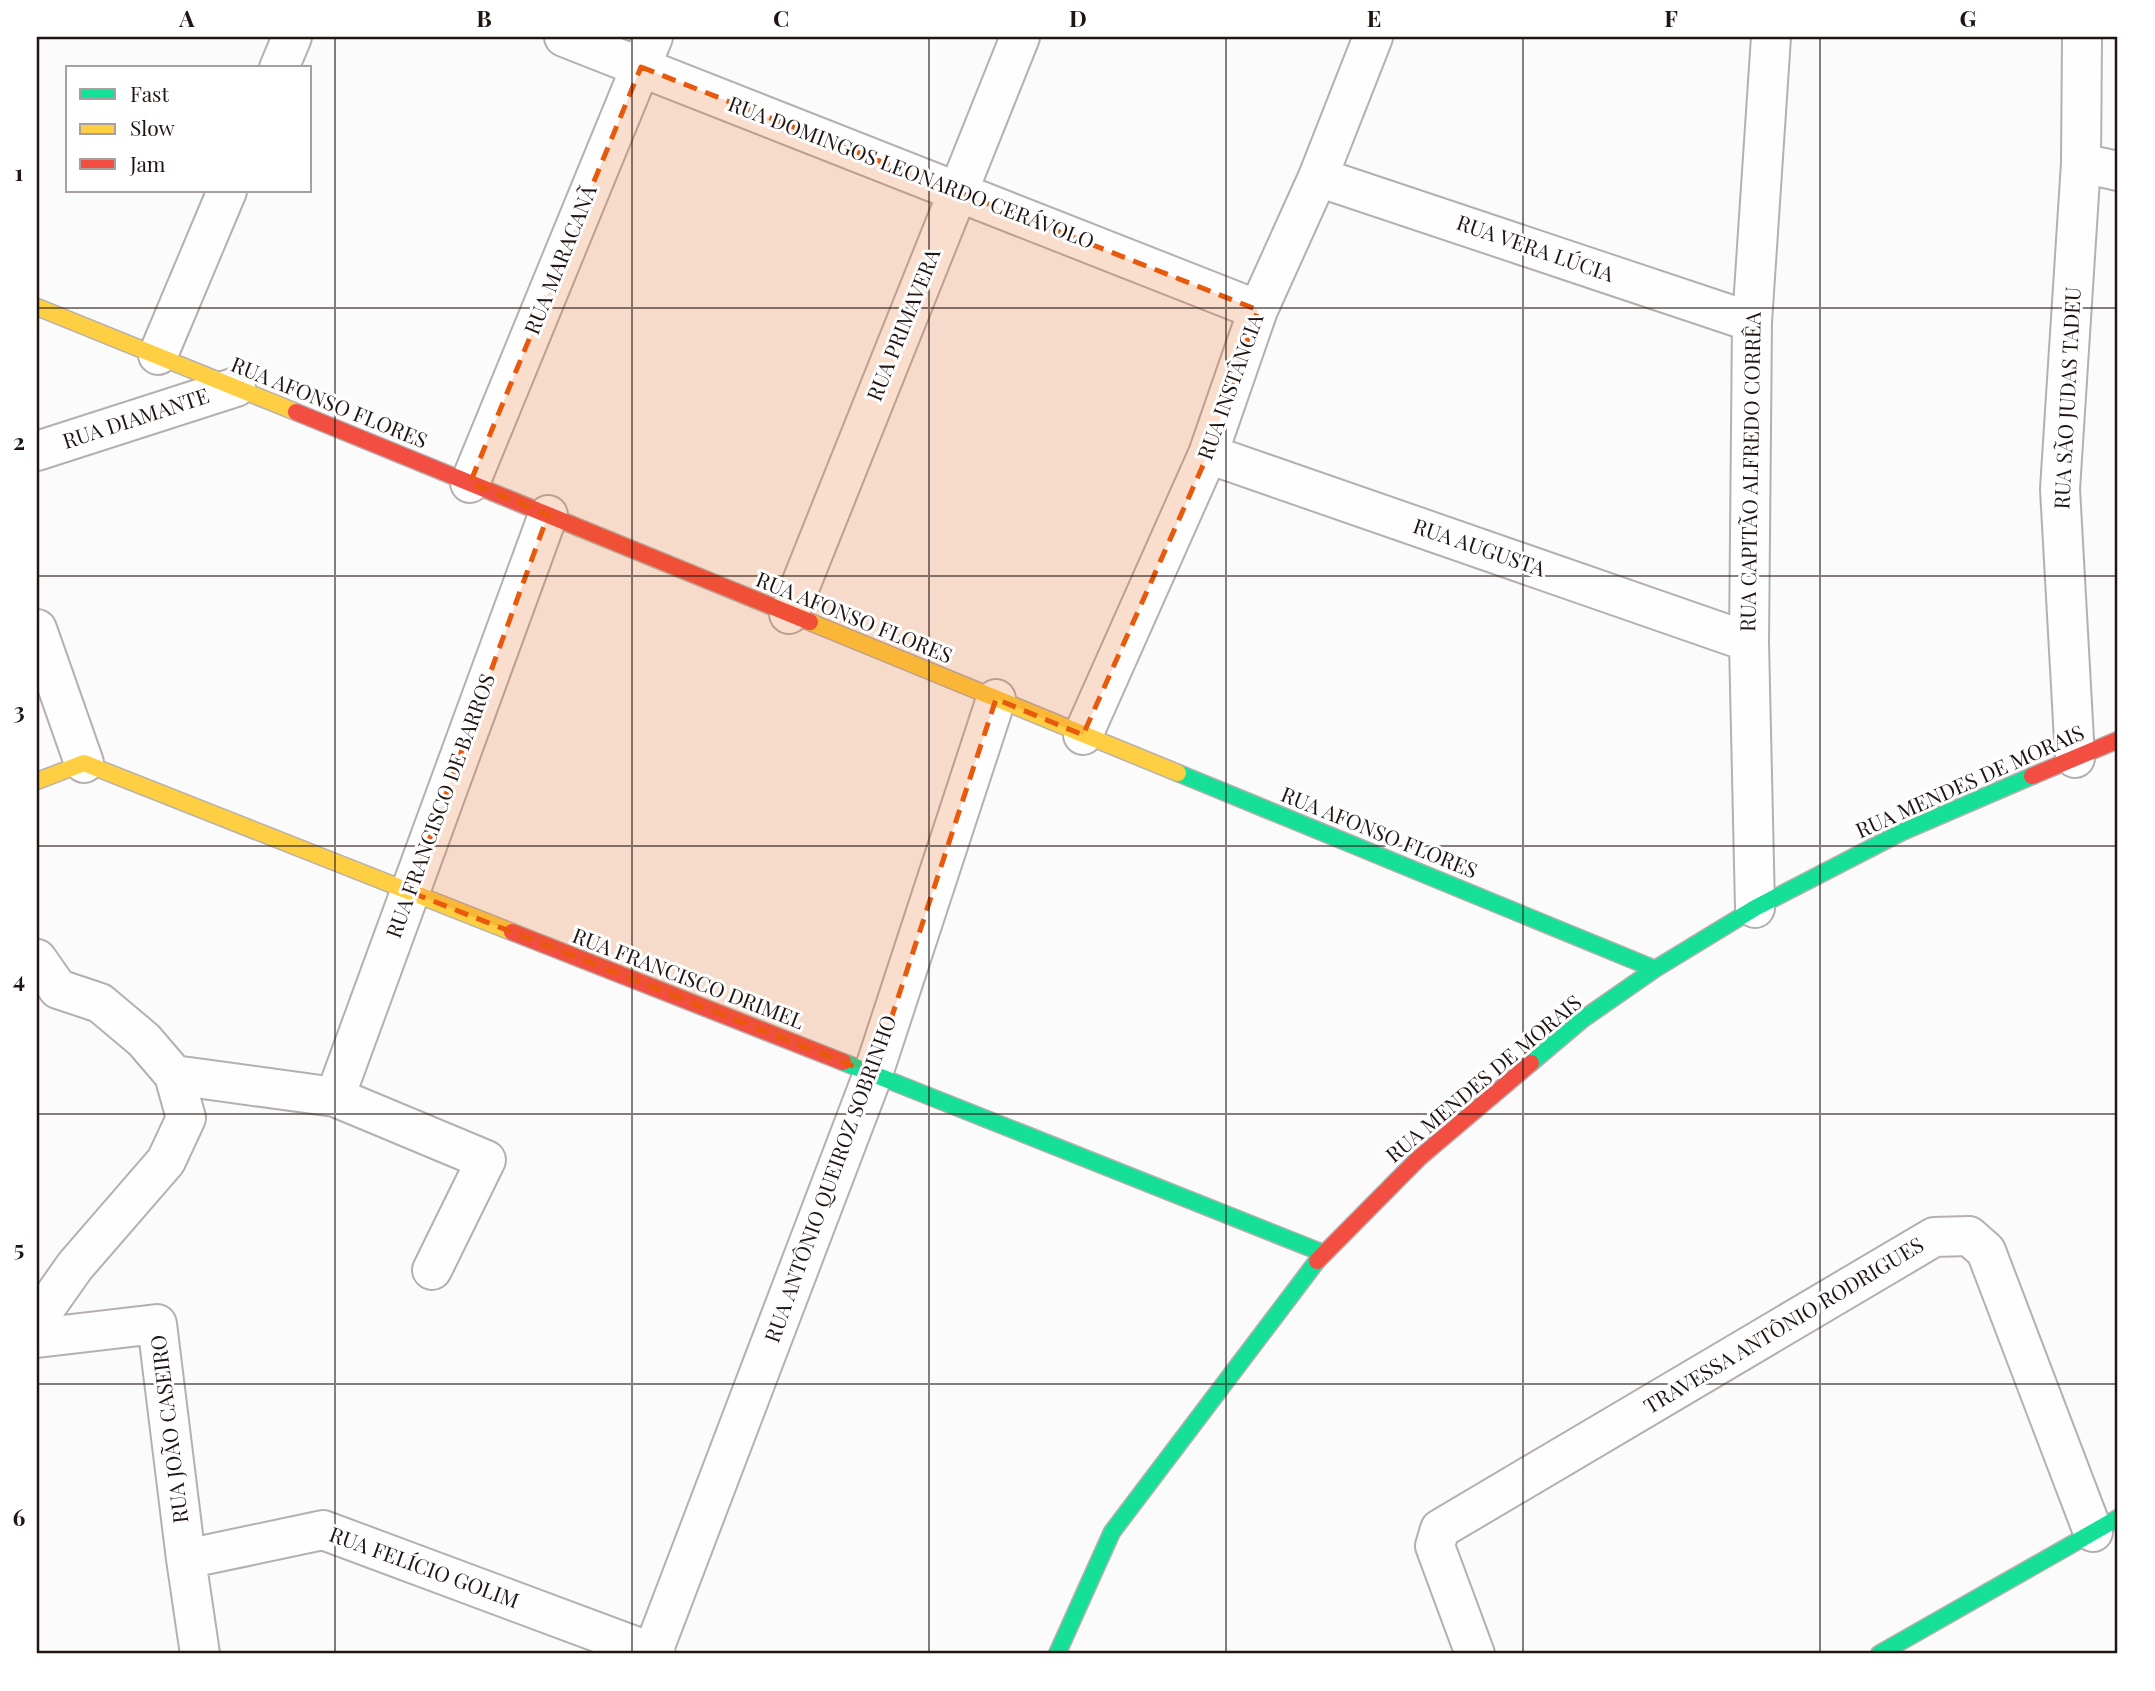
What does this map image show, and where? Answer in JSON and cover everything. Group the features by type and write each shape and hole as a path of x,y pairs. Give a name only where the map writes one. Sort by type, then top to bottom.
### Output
{"street":[{"path":"280,66 292,37"},
{"name":"RUA DOMINGOS LEONARDO CERÁVOLO","path":"564,37 647,52 958,192 1258,310"},
{"name":"RUA PRIMAVERA","path":"789,614 1020,37"},
{"name":"RUA INSTÂNCIA","path":"1083,735 1208,454 1258,310 1318,177 1374,37"},
{"name":"RUA CAPITÃO ALFREDO CORRÊA","path":"1755,908 1749,642 1752,322 1771,37"},
{"name":"RUA SÃO JUDAS TADEU","path":"2075,758 2060,489 2081,163 2082,37"},
{"name":"RUA MARACANÃ","path":"470,483 647,52"},
{"path":"2081,163 2118,171"},
{"name":"RUA VERA LÚCIA","path":"1318,177 1752,322"},
{"path":"158,355 227,192"},
{"name":"RUA AFONSO FLORES","path":"37,307 1655,969"},
{"name":"RUA DIAMANTE","path":"37,451 236,387"},
{"name":"RUA AUGUSTA","path":"1208,454 1749,642"},
{"name":"RUA FRANCISCO DE BARROS","path":"335,1097 548,515"},
{"path":"37,629 84,764 37,781"},
{"name":"RUA ANTÔNIO QUEIROZ SOBRINHO","path":"653,1654 873,1074 996,699"},
{"name":"RUA MENDES DE MORAIS","path":"1057,1654 1112,1532 1323,1253 1419,1158 1583,1019 1655,969 1755,908 1902,832 2118,740"},
{"name":"RUA FRANCISCO DRIMEL","path":"84,764 1323,1253"},
{"path":"37,1320 75,1266 166,1161 186,1118 174,1075 145,1040 100,1003 44,980"},
{"path":"174,1075 335,1097 486,1160 432,1270"},
{"name":"TRAVESSA ANTÔNIO RODRIGUES","path":"1475,1654 1435,1546 1440,1529 1934,1237 1969,1236 1986,1251 2105,1525"},
{"name":"RUA JOÃO CASEIRO","path":"37,1338 157,1324 200,1654"},
{"path":"1879,1654 2105,1525"},
{"name":"RUA FELÍCIO GOLIM","path":"186,1559 323,1530 653,1654"}],"highlighted area":[{"path":"641,67 1258,310 1208,454 1083,735 996,699 873,1074 410,892 548,515 470,483"}],"traffic: fast":[{"path":"1178,773 1655,969"},
{"path":"1531,1063 1583,1019 1655,969 1755,908 1902,832 2032,776"},
{"path":"843,1062 1323,1253"},
{"path":"1057,1654 1112,1532 1317,1261"},
{"path":"1879,1654 2118,1518"}],"traffic: slow":[{"path":"37,307 296,412"},
{"path":"810,622 1178,773"},
{"path":"37,781 84,763 512,932"}],"traffic: jam":[{"path":"296,412 810,622"},
{"path":"2032,776 2118,740"},
{"path":"512,932 843,1062"},
{"path":"1317,1261 1419,1158 1531,1063"}]}
